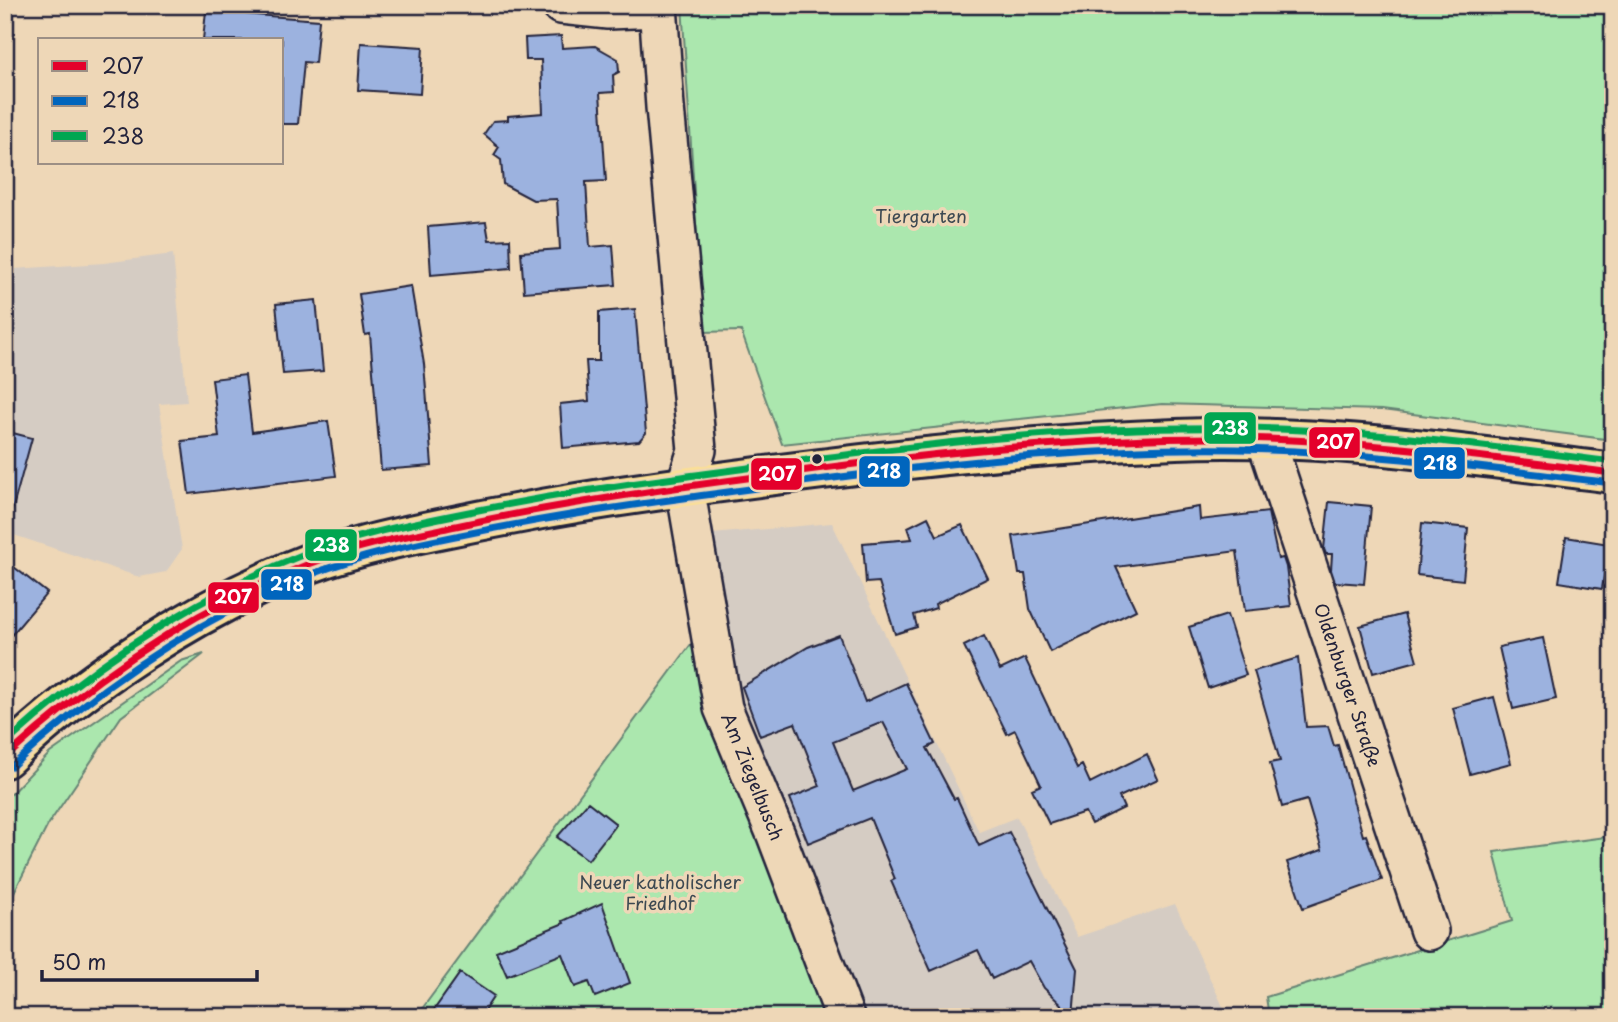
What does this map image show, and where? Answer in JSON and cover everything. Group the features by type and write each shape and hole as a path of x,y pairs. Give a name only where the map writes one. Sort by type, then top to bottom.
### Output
{"main road":[{"path":"5,758 24,740 135,655 194,618 295,569 369,544 513,513 685,487 1053,447 1178,438 1266,440 1483,457 1613,474"}],"street":[{"path":"561,5 608,10 658,6 697,450 685,487"},
{"name":"Oldenburger Straße","path":"1266,440 1429,931"},
{"name":"Am Ziegelbusch","path":"685,487 723,708 776,835 845,1017"}],"shaded area":[{"path":"5,213 14,269 104,263 173,254 187,402 159,404 182,549 166,572 139,577 5,532"},
{"path":"832,523 979,832 1017,817 1077,937 1175,904 1228,1017 861,1017 727,685 701,535"}],"green space":[{"name":"Tiergarten","path":"682,5 1613,5 1613,440 1382,410 1162,404 782,444 741,331 703,332"},
{"name":"Neuer katholischer Friedhof","path":"697,636 840,1017 416,1017"},
{"path":"204,654 121,717 48,825 5,910 5,800 50,753 181,661"},
{"path":"1613,836 1613,1017 1269,1017 1266,997 1512,921 1494,852"}],"building":[{"path":"206,11 319,20 315,63 304,62 298,124 284,124 284,38 203,38"},
{"path":"561,36 562,48 595,46 618,59 619,72 613,75 614,92 600,93 606,181 586,182 590,247 613,245 616,285 524,292 521,252 560,249 557,199 533,200 503,184 501,160 494,155 499,147 484,134 493,121 508,120 508,116 543,113 541,60 526,60 525,38"},
{"path":"361,43 423,47 420,94 358,90"},
{"path":"486,222 489,240 510,239 511,268 431,275 428,227"},
{"path":"411,286 424,364 432,466 381,470 370,334 365,335 359,294"},
{"path":"316,300 323,371 283,374 276,304"},
{"path":"635,309 646,433 639,441 563,448 560,404 589,401 586,361 599,361 599,312"},
{"path":"245,375 252,432 328,421 336,476 189,494 182,441 219,437 212,379"},
{"path":"5,431 32,438 12,511 5,510"},
{"path":"1329,502 1371,506 1364,584 1335,582 1331,570 1332,554 1326,554 1324,549"},
{"path":"1199,507 1200,520 1268,512 1278,559 1283,558 1286,567 1291,606 1245,611 1237,551 1116,567 1136,610 1050,652 1030,609 1025,574 1019,574 1013,536"},
{"path":"928,517 937,536 962,525 988,578 935,604 936,608 914,615 917,627 895,634 879,582 866,583 863,543 912,539 908,527"},
{"path":"1422,523 1468,528 1463,580 1417,575"},
{"path":"1566,537 1609,544 1602,589 1559,582"},
{"path":"5,560 47,593 5,643"},
{"path":"1404,614 1417,661 1373,673 1360,626"},
{"path":"1227,615 1246,675 1208,688 1189,627"},
{"path":"839,635 865,702 906,683 935,744 927,748 954,799 957,798 979,846 1009,832 1077,969 1073,1016 1044,988 1029,961 992,979 978,950 931,971 891,881 895,879 870,818 808,843 790,798 820,786 795,723 760,736 742,687 808,647","holes":["883,722 907,769 853,791 833,742"]},
{"path":"984,636 1000,670 1025,658 1077,768 1082,765 1090,783 1147,754 1158,779 1119,797 1124,808 1091,824 1085,812 1049,824 1032,789 1041,785 1015,730 1007,734 964,646"},
{"path":"1543,638 1556,699 1513,709 1499,647"},
{"path":"1298,658 1306,727 1328,726 1334,746 1338,745 1363,836 1366,835 1382,880 1303,908 1287,862 1322,850 1307,800 1282,807 1270,763 1280,761 1254,671"},
{"path":"1494,697 1511,763 1470,774 1453,708"},
{"path":"588,802 616,824 588,860 557,837"},
{"path":"602,903 630,983 595,997 589,982 575,987 562,954 507,976 496,951 564,923 563,921"},
{"path":"460,973 494,996 480,1017 429,1017"}],"transit line":[{"name":"238","path":"5,744 73,687 145,636 262,572 302,555 357,537 536,499 653,481 958,442 1166,428 1330,431 1472,444 1613,462"},
{"name":"207","path":"5,758 74,700 148,647 226,601 267,581 327,557 364,546 596,500 957,452 1096,441 1166,439 1235,438 1330,442 1424,450 1613,473"},
{"name":"218","path":"12,766 117,680 232,609 315,573 369,556 544,519 959,463 1167,449 1330,453 1612,483"}]}
